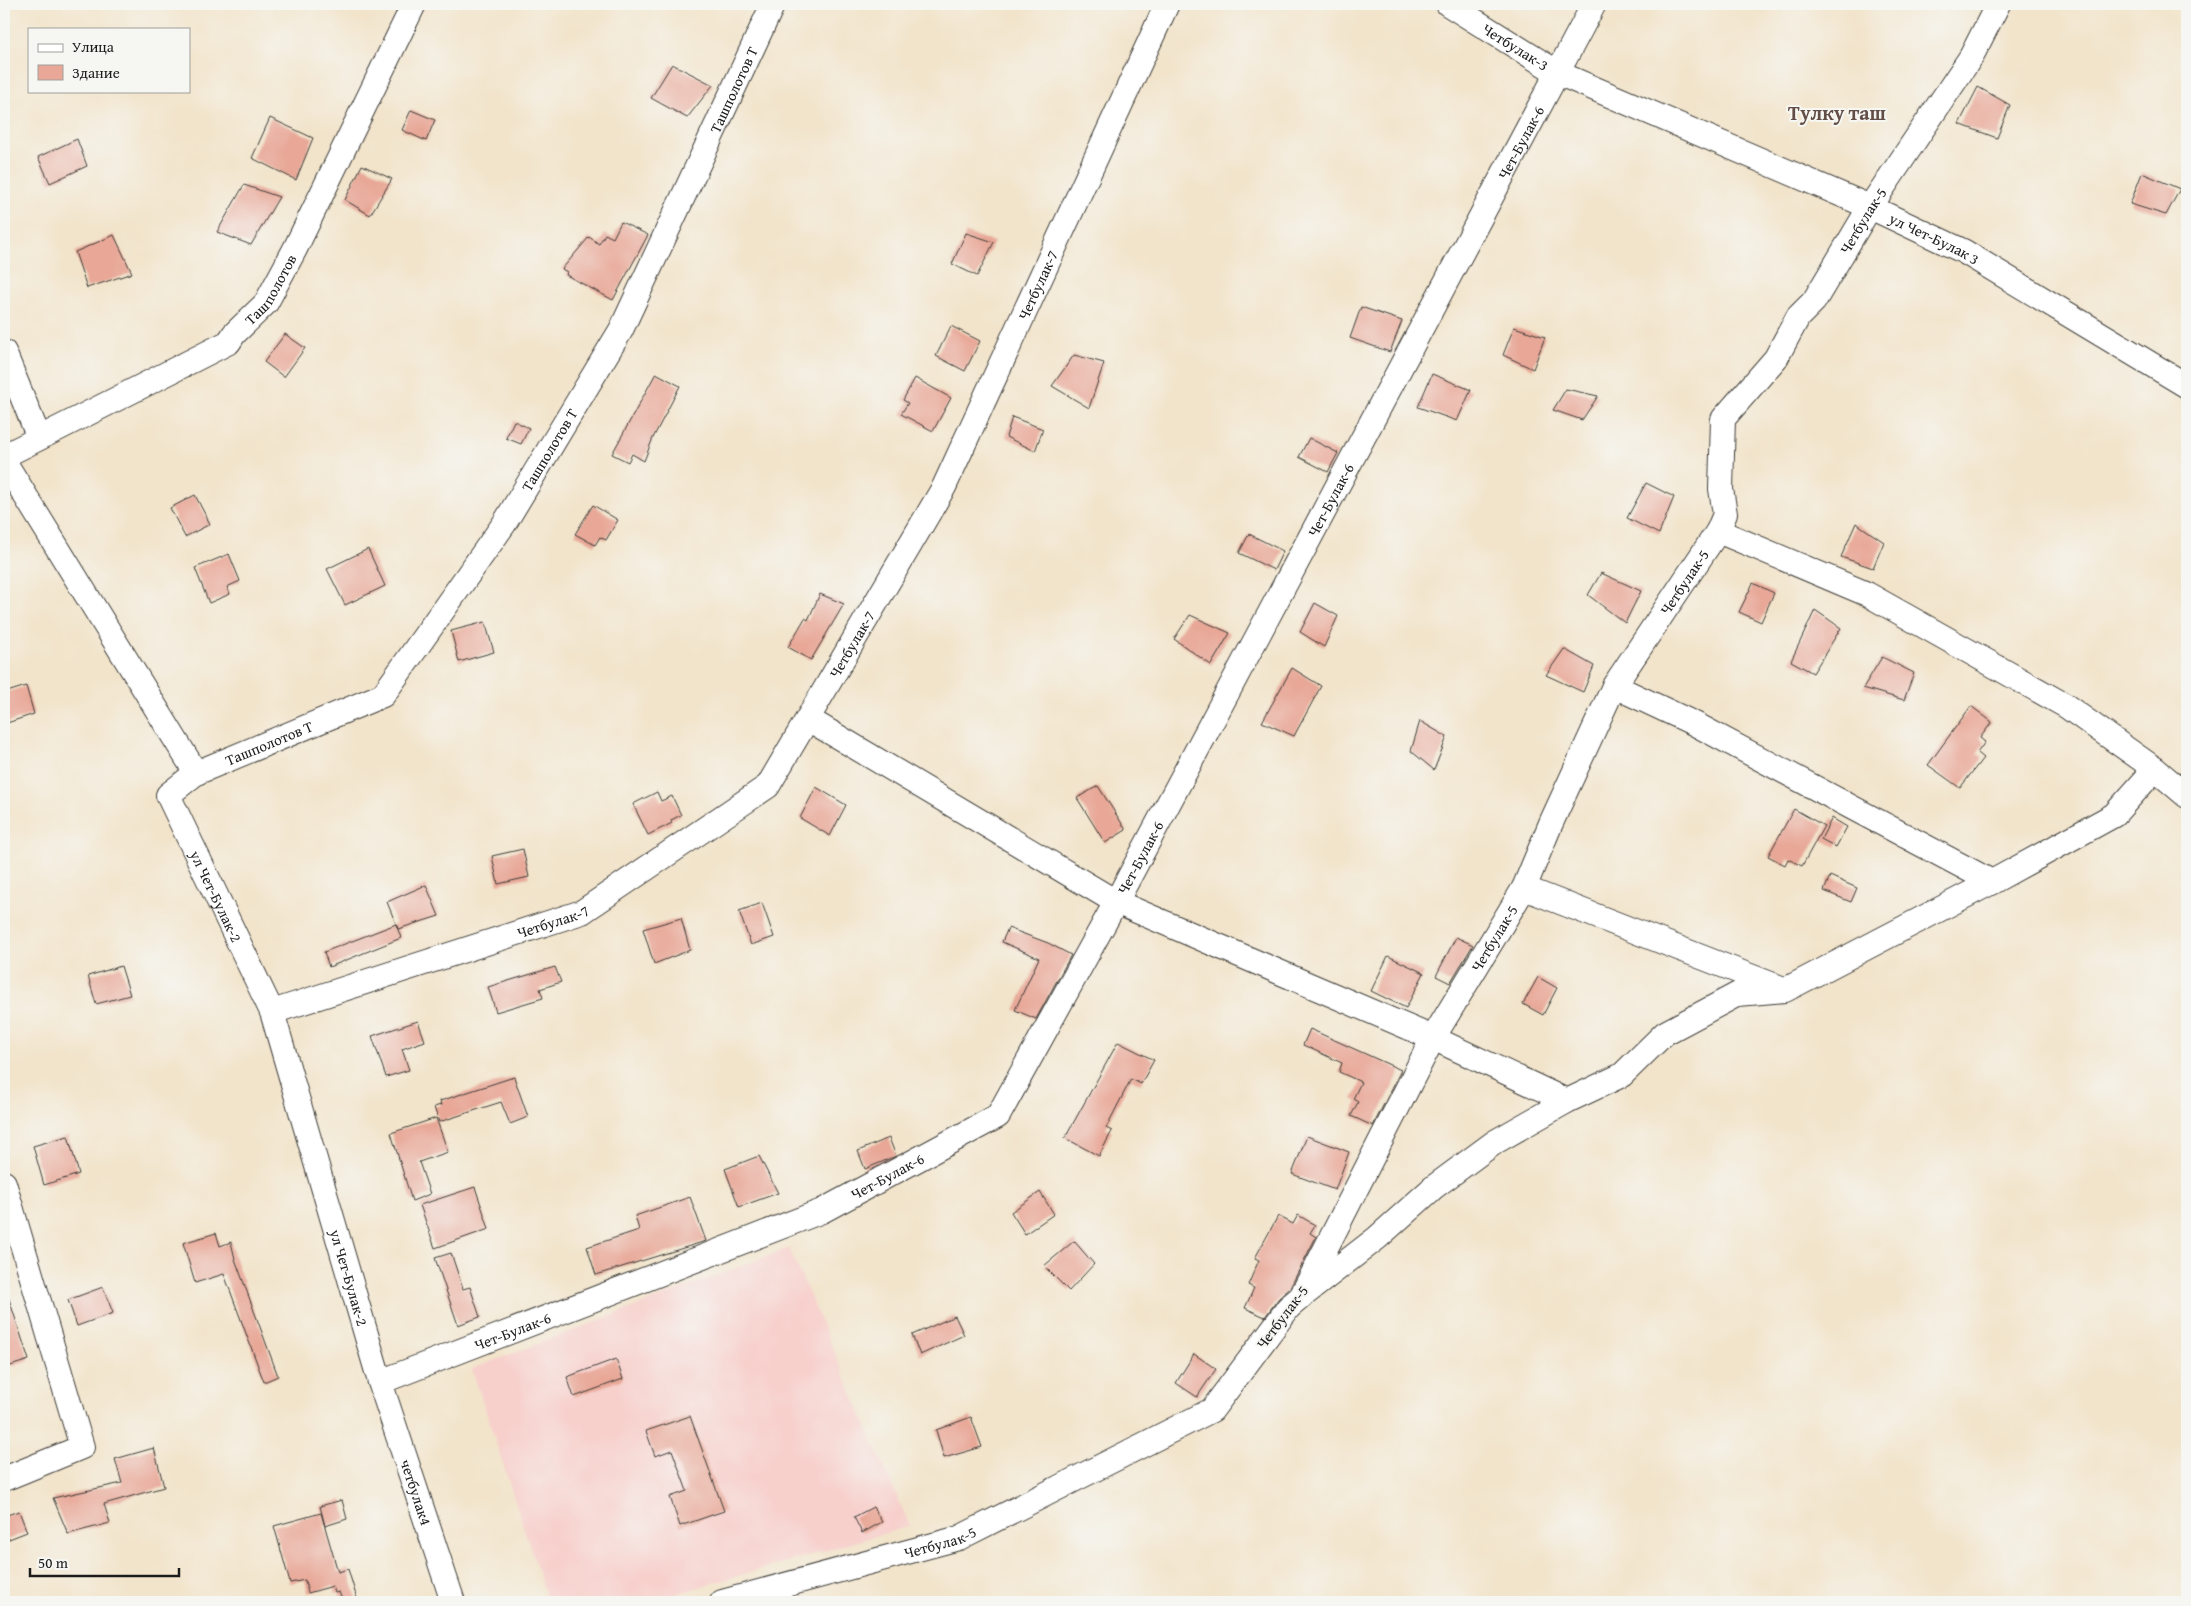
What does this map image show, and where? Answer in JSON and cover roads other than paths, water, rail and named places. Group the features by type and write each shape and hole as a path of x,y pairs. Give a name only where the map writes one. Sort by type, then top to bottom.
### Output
{"street":[{"name":"Ташполотов","path":"4,456 229,342 234,334 266,303 295,249 414,4"},
{"name":"Ташполотов Т","path":"196,774 384,695 504,524 621,330 773,4"},
{"name":"Четбулак-7","path":"272,1012 582,912 768,786 944,487 1167,4"},
{"name":"Четбулак-3","path":"1448,4 1558,73"},
{"name":"Чет-Булак-6","path":"380,1382 822,1211 998,1116 1116,902 1594,4"},
{"name":"Четбулак-5","path":"722,1602 959,1538 1212,1410 1289,1307 1301,1297 1432,1038 1524,888 1551,823 1614,686 1718,531 1725,514 1721,489 1722,419 1776,358 1798,317 1814,300 1870,206 1970,57 1998,4"},
{"name":"ул Чет-Булак 3","path":"1558,73 1870,206 1963,251 2187,386"},
{"path":"4,352 39,438"},
{"path":"4,461 196,774"},
{"path":"1718,531 1867,594 2066,706 2155,769 2187,796"},
{"path":"1614,686 1695,724 1992,882"},
{"path":"808,720 1116,902 1432,1038 1567,1101"},
{"path":"1301,1297 1378,1238 1434,1187 1495,1142 1567,1101 1622,1075 1665,1033 1738,994 1786,990 1992,882 2114,815 2155,769"},
{"name":"ул Чет-Булак-2","path":"196,774 168,794 272,1012 380,1382"},
{"path":"1524,888 1786,990"},
{"path":"4,1183 82,1447 4,1479"},
{"name":"четбулак4","path":"380,1382 454,1602"}],"district":[{"name":"Тулку таш","path":"1837,112"}]}
